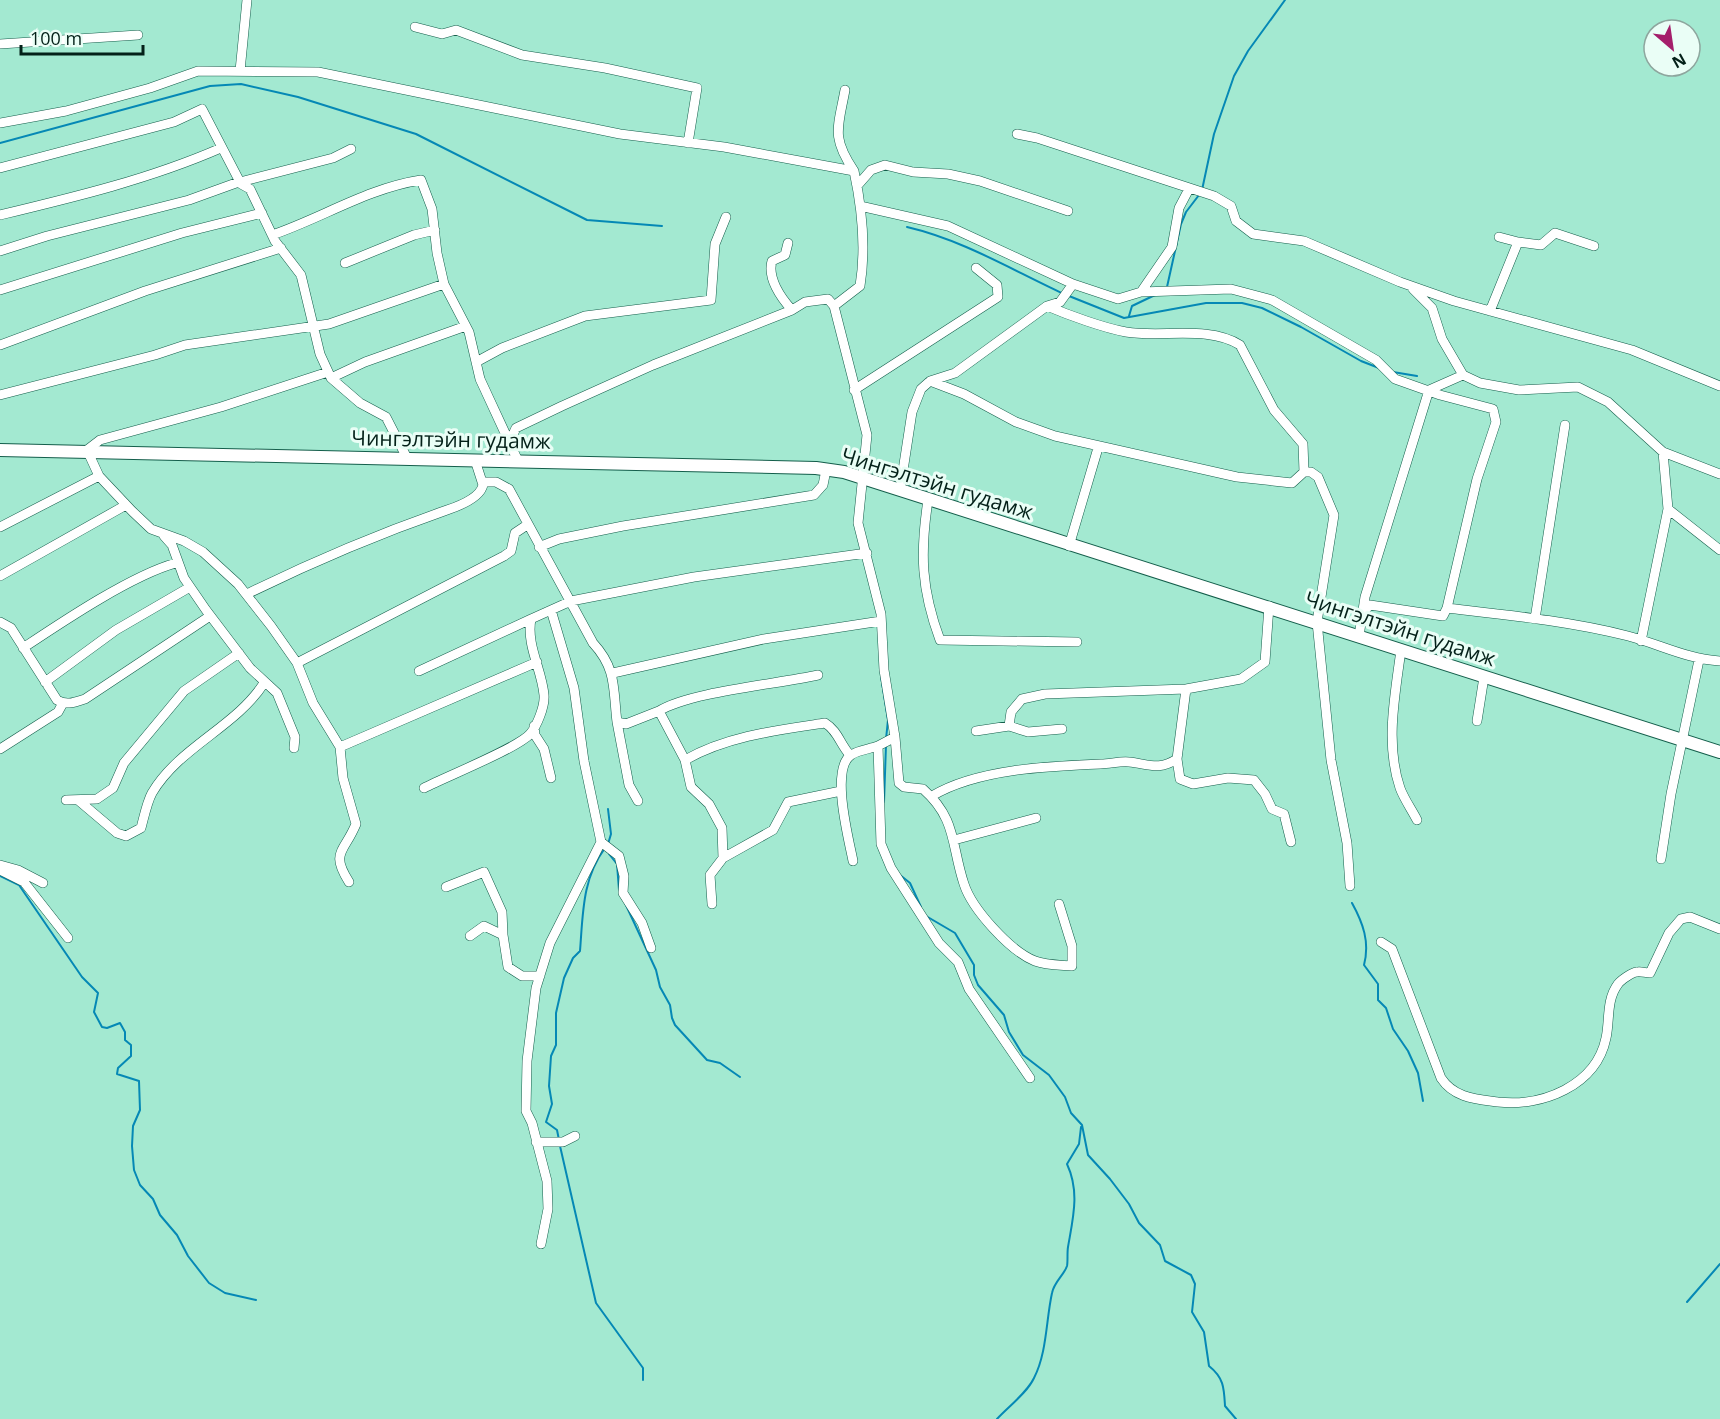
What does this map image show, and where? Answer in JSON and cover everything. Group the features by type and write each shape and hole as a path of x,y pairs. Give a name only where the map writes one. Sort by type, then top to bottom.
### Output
{"main road":[{"name":"Чингэлтэйн гудамж","path":"0,450 87,450 826,470 863,478 1069,546 1269,606 1484,678 1720,752"}],"street":[{"path":"240,71 247,0"},
{"path":"415,27 442,34 456,30 522,55 605,68 696,88 688,143"},
{"path":"0,44 138,35"},
{"path":"0,123 66,111 150,88 198,71 318,72 620,134 854,171"},
{"path":"834,306 860,286 863,269 857,186 854,171 840,151 837,132 845,90"},
{"path":"0,168 174,122 201,110 240,184 250,189 272,235 301,275 320,354 329,375 360,403 386,417 407,458"},
{"path":"1017,134 1037,138 1214,196 1231,206 1236,221 1253,234 1282,240 1304,241 1410,286 1632,350 1720,386"},
{"path":"0,215 104,190 128,180 189,162 221,148"},
{"path":"0,251 333,158 351,149"},
{"path":"857,186 871,170 885,165 913,172 948,174 980,181 1068,211"},
{"path":"272,235 371,194 401,183 421,180 432,209 436,253 444,284 466,327 478,361 480,379 518,461"},
{"path":"1141,292 1172,247 1179,208 1189,189"},
{"path":"860,206 948,226 1073,284 1118,298 1141,292 1230,289 1272,300 1376,360 1395,379 1440,395 1493,409 1496,422 1477,479 1447,608 1443,616 1370,605 1362,613"},
{"path":"0,290 182,233 262,213"},
{"path":"478,361 502,348 585,316 711,300 716,244 726,217"},
{"path":"345,262 414,235 435,230"},
{"path":"1500,237 1541,245 1555,233 1594,246"},
{"path":"1490,310 1518,242"},
{"path":"788,243 784,255 772,261 770,268 783,301 792,310"},
{"path":"0,345 145,291 281,248"},
{"path":"854,390 998,297 997,285 976,268"},
{"path":"0,395 145,358 185,345 313,328 444,284"},
{"path":"900,490 912,412 921,389 930,381 955,373 1047,306 1060,302 1073,284"},
{"path":"1410,286 1432,308 1442,339 1463,375 1480,383 1519,390 1578,387 1608,402 1663,452 1720,474"},
{"path":"510,441 516,428 653,365 792,310 805,302 828,299 834,306 867,435 858,523 867,553 881,621 884,670 895,737 899,783 904,787 923,789 932,796 946,814 964,885 972,900 1003,939 1035,961 1072,966 1072,946 1059,904"},
{"path":"1047,306 1126,332 1203,336 1232,340 1240,345 1274,410 1303,444 1304,472"},
{"path":"349,882 338,865 339,856 356,824 343,778 340,747 313,703 297,663 247,594 203,552 184,541 164,536 151,529 99,476 87,450 100,440 329,375 466,327"},
{"path":"1359,636 1362,613 1429,390 1463,375"},
{"path":"930,381 964,394 1017,422 1098,448 1191,465 1237,477 1292,483 1304,472 1311,472 1318,477 1334,515 1317,622 1331,760 1347,843 1350,886"},
{"path":"1535,619 1565,425"},
{"path":"1069,546 1098,448"},
{"path":"1641,640 1668,509 1663,452"},
{"path":"247,594 377,535 451,508 482,492 482,482 475,460"},
{"path":"539,547 559,539 623,526 814,495 823,484 826,470"},
{"path":"0,527 99,476"},
{"path":"482,482 505,486 589,636 605,656 613,673 617,722 629,786 638,801"},
{"path":"928,500 922,543 923,572 940,640 1077,642"},
{"path":"0,576 126,505"},
{"path":"1668,509 1720,550"},
{"path":"297,663 504,556 511,551 515,533 527,525"},
{"path":"164,536 172,545 176,563 189,586 210,616 264,684 277,693 295,737 294,748"},
{"path":"419,671 571,601 694,577 867,553"},
{"path":"23,648 107,596 163,567 176,563"},
{"path":"45,682 116,630 189,586"},
{"path":"1009,726 1011,712 1022,699 1056,694 1186,689 1241,679 1265,662 1269,606"},
{"path":"1447,608 1535,619 1641,640 1699,660 1720,661"},
{"path":"541,1244 548,1209 547,1181 526,1111 527,1061 540,976 550,943 601,842 584,761 574,688 551,610"},
{"path":"63,703 85,699 210,616"},
{"path":"424,788 511,747 530,734 543,705 544,694 528,632 531,619"},
{"path":"613,673 764,639 881,621"},
{"path":"0,622 11,628 45,682 63,703"},
{"path":"1401,650 1394,705 1393,758 1401,789 1417,820"},
{"path":"66,800 97,799 113,788 124,763 184,692 239,653"},
{"path":"1661,859 1699,660"},
{"path":"340,747 537,662"},
{"path":"617,722 626,724 669,705 818,675"},
{"path":"1477,721 1484,678"},
{"path":"78,800 117,832 126,836 141,828 154,790 192,748 254,698 264,684"},
{"path":"1186,689 1177,759 1180,778 1192,784 1228,778 1254,780 1265,794 1272,809 1284,814 1291,842"},
{"path":"0,749 58,712 63,703"},
{"path":"659,711 685,760 691,787 709,804 722,828 723,858"},
{"path":"685,760 704,749 762,733 825,723 836,730 842,746 850,755"},
{"path":"534,726 535,735 544,748 551,778"},
{"path":"976,731 1009,726 1028,732 1062,729"},
{"path":"853,861 841,791 844,765 850,755 878,746 895,737"},
{"path":"878,746 881,844 891,868 939,943 958,962 969,989 1030,1078"},
{"path":"932,796 947,787 988,777 1063,765 1129,762 1143,766 1166,766 1177,759"},
{"path":"712,904 710,875 723,858 773,831 788,802 841,791"},
{"path":"954,840 1036,818"},
{"path":"601,842 619,856 624,876 623,893 642,923 651,948"},
{"path":"0,865 18,870 43,883"},
{"path":"0,870 24,882 68,938"},
{"path":"446,886 484,872 502,912 508,967 522,976 540,976"},
{"path":"1381,942 1392,949 1441,1078 1448,1089 1474,1099 1512,1103 1556,1095 1570,1089 1587,1073 1603,1050 1608,1026 1607,1017 1618,983 1637,971 1650,973 1669,933 1681,919 1690,918 1720,929"},
{"path":"470,936 484,926 503,935"},
{"path":"536,1142 563,1142 575,1136"}],"waterway":[{"path":"1202,190 1214,134 1234,76 1248,51 1285,0"},
{"path":"0,143 210,86 241,84 298,97 416,134 587,220 662,226"},
{"path":"1167,287 1181,224 1186,212 1199,195"},
{"path":"907,227 987,256 1064,294"},
{"path":"1129,316 1132,306 1155,295"},
{"path":"1069,296 1124,318 1206,303 1242,303 1262,308 1361,361 1379,368"},
{"path":"1393,372 1417,376"},
{"path":"881,676 888,720 886,739"},
{"path":"884,802 886,745"},
{"path":"608,809 611,834 608,844"},
{"path":"559,1140 557,1130 546,1122 552,1104 549,1086 551,1056 556,1045 556,1013 564,978 573,958 580,951 583,910 588,884 597,860 605,848"},
{"path":"609,854 617,864 619,890"},
{"path":"900,875 910,883 921,907"},
{"path":"0,876 19,885 82,977 98,993 94,1012 102,1027 107,1028 120,1023 125,1032 125,1040 131,1045 131,1056 118,1068 117,1074 139,1081 140,1110 133,1126 132,1146 134,1170 140,1185 153,1199 160,1215 177,1235 188,1256 209,1283 225,1293 256,1300"},
{"path":"625,903 656,970 660,987 670,1005 675,1025 707,1060 720,1063 740,1077"},
{"path":"1352,903 1366,941 1364,965 1378,984 1378,1000 1386,1008 1393,1029 1408,1051 1418,1073 1423,1101"},
{"path":"926,916 955,933 974,965 974,975 978,985 1004,1015 1009,1032 1023,1055 1049,1075 1065,1097 1071,1113 1082,1125 1088,1155 1129,1204 1139,1223 1160,1245 1165,1261 1191,1275 1195,1284 1192,1312 1204,1332 1209,1366 1218,1375 1222,1384 1225,1406 1236,1419"},
{"path":"997,1419 1031,1384 1041,1358 1053,1289 1067,1266 1074,1195 1067,1164 1079,1144 1081,1127"},
{"path":"560,1146 596,1303 643,1368 643,1380"},
{"path":"1687,1302 1720,1264"}]}
